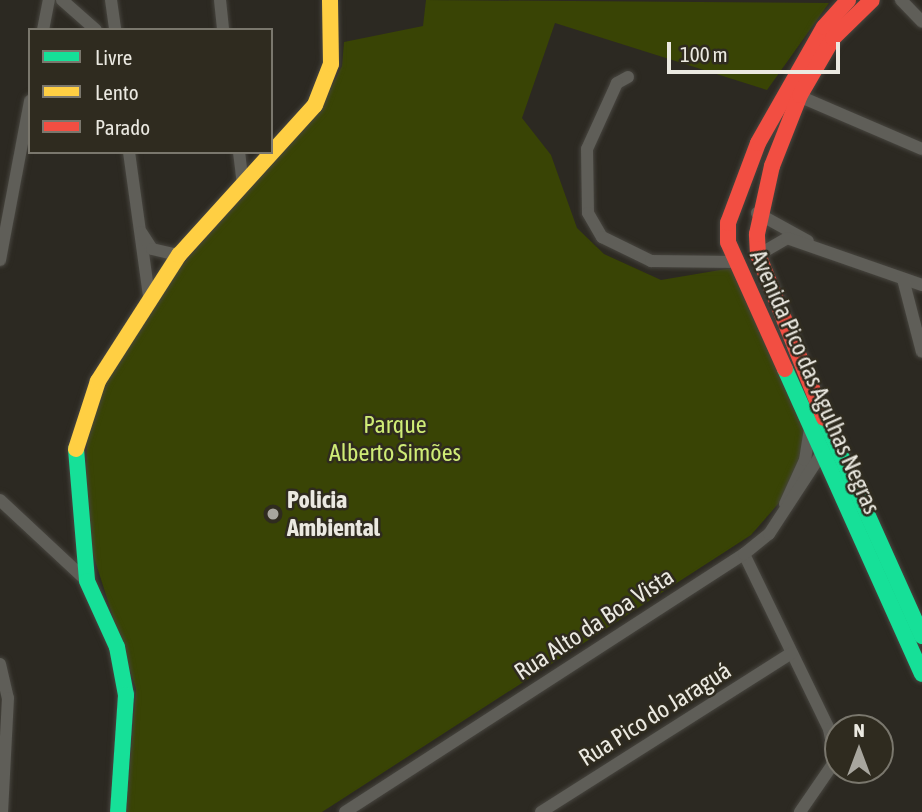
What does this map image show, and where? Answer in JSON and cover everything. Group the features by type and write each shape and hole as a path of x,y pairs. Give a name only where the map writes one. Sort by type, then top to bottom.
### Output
{"street":[{"path":"43,28 48,0"},
{"path":"62,0 94,28"},
{"path":"111,0 114,28"},
{"path":"220,0 223,28"},
{"path":"276,145 309,114 328,77 330,0"},
{"name":"Avenida Pico das Agulhas Negras","path":"848,0 793,94 733,210 728,242 922,674"},
{"name":"Avenida Pico das Agulhas Negras","path":"872,0 833,38 793,94 757,213 758,255 832,438 922,636"},
{"path":"901,0 922,22"},
{"path":"628,77 617,83 587,149 588,213 602,237 651,261 736,262 758,255 787,238 922,285"},
{"path":"793,94 922,149"},
{"path":"0,260 28,112"},
{"path":"129,154 149,297"},
{"path":"239,154 243,183"},
{"path":"118,812 126,695 117,647 87,581 74,503 81,427 98,381 149,297 178,255 268,154"},
{"path":"733,210 757,213 817,247"},
{"path":"139,228 152,249 178,255"},
{"path":"903,279 903,299 922,352"},
{"path":"780,514 805,460 810,428"},
{"name":"Rua Alto da Boa Vista","path":"345,812 744,554 769,534 780,514 801,492 832,438"},
{"path":"0,500 87,581"},
{"path":"744,554 829,729 835,761 800,812"},
{"name":"Rua Pico do Jaraguá","path":"541,812 792,653"},
{"path":"0,664 8,698 2,812"}],"green space":[{"name":"Parque Alberto Simões","path":"426,0 829,3 767,90 555,23 522,118 551,155 577,228 604,254 661,280 732,268 806,429 799,465 785,496 751,535 322,812 126,812 136,689 91,548 85,504 87,437 101,389 178,269 318,113 342,66 344,42 423,26"}],"traffic: fast":[{"path":"785,369 922,674"},
{"path":"824,418 922,636"},
{"path":"76,449 87,581 117,647 126,695 118,812"}],"traffic: slow":[{"path":"273,151 315,105 331,64 330,0"},
{"path":"76,449 98,381 179,255 271,154"}],"traffic: jam":[{"path":"785,369 728,242 728,223 758,143 824,27 848,0"},
{"path":"824,418 758,255 757,234 772,166 800,95 833,38 872,0"}],"place":[{"name":"Policia Ambiental","path":"273,514"}]}
